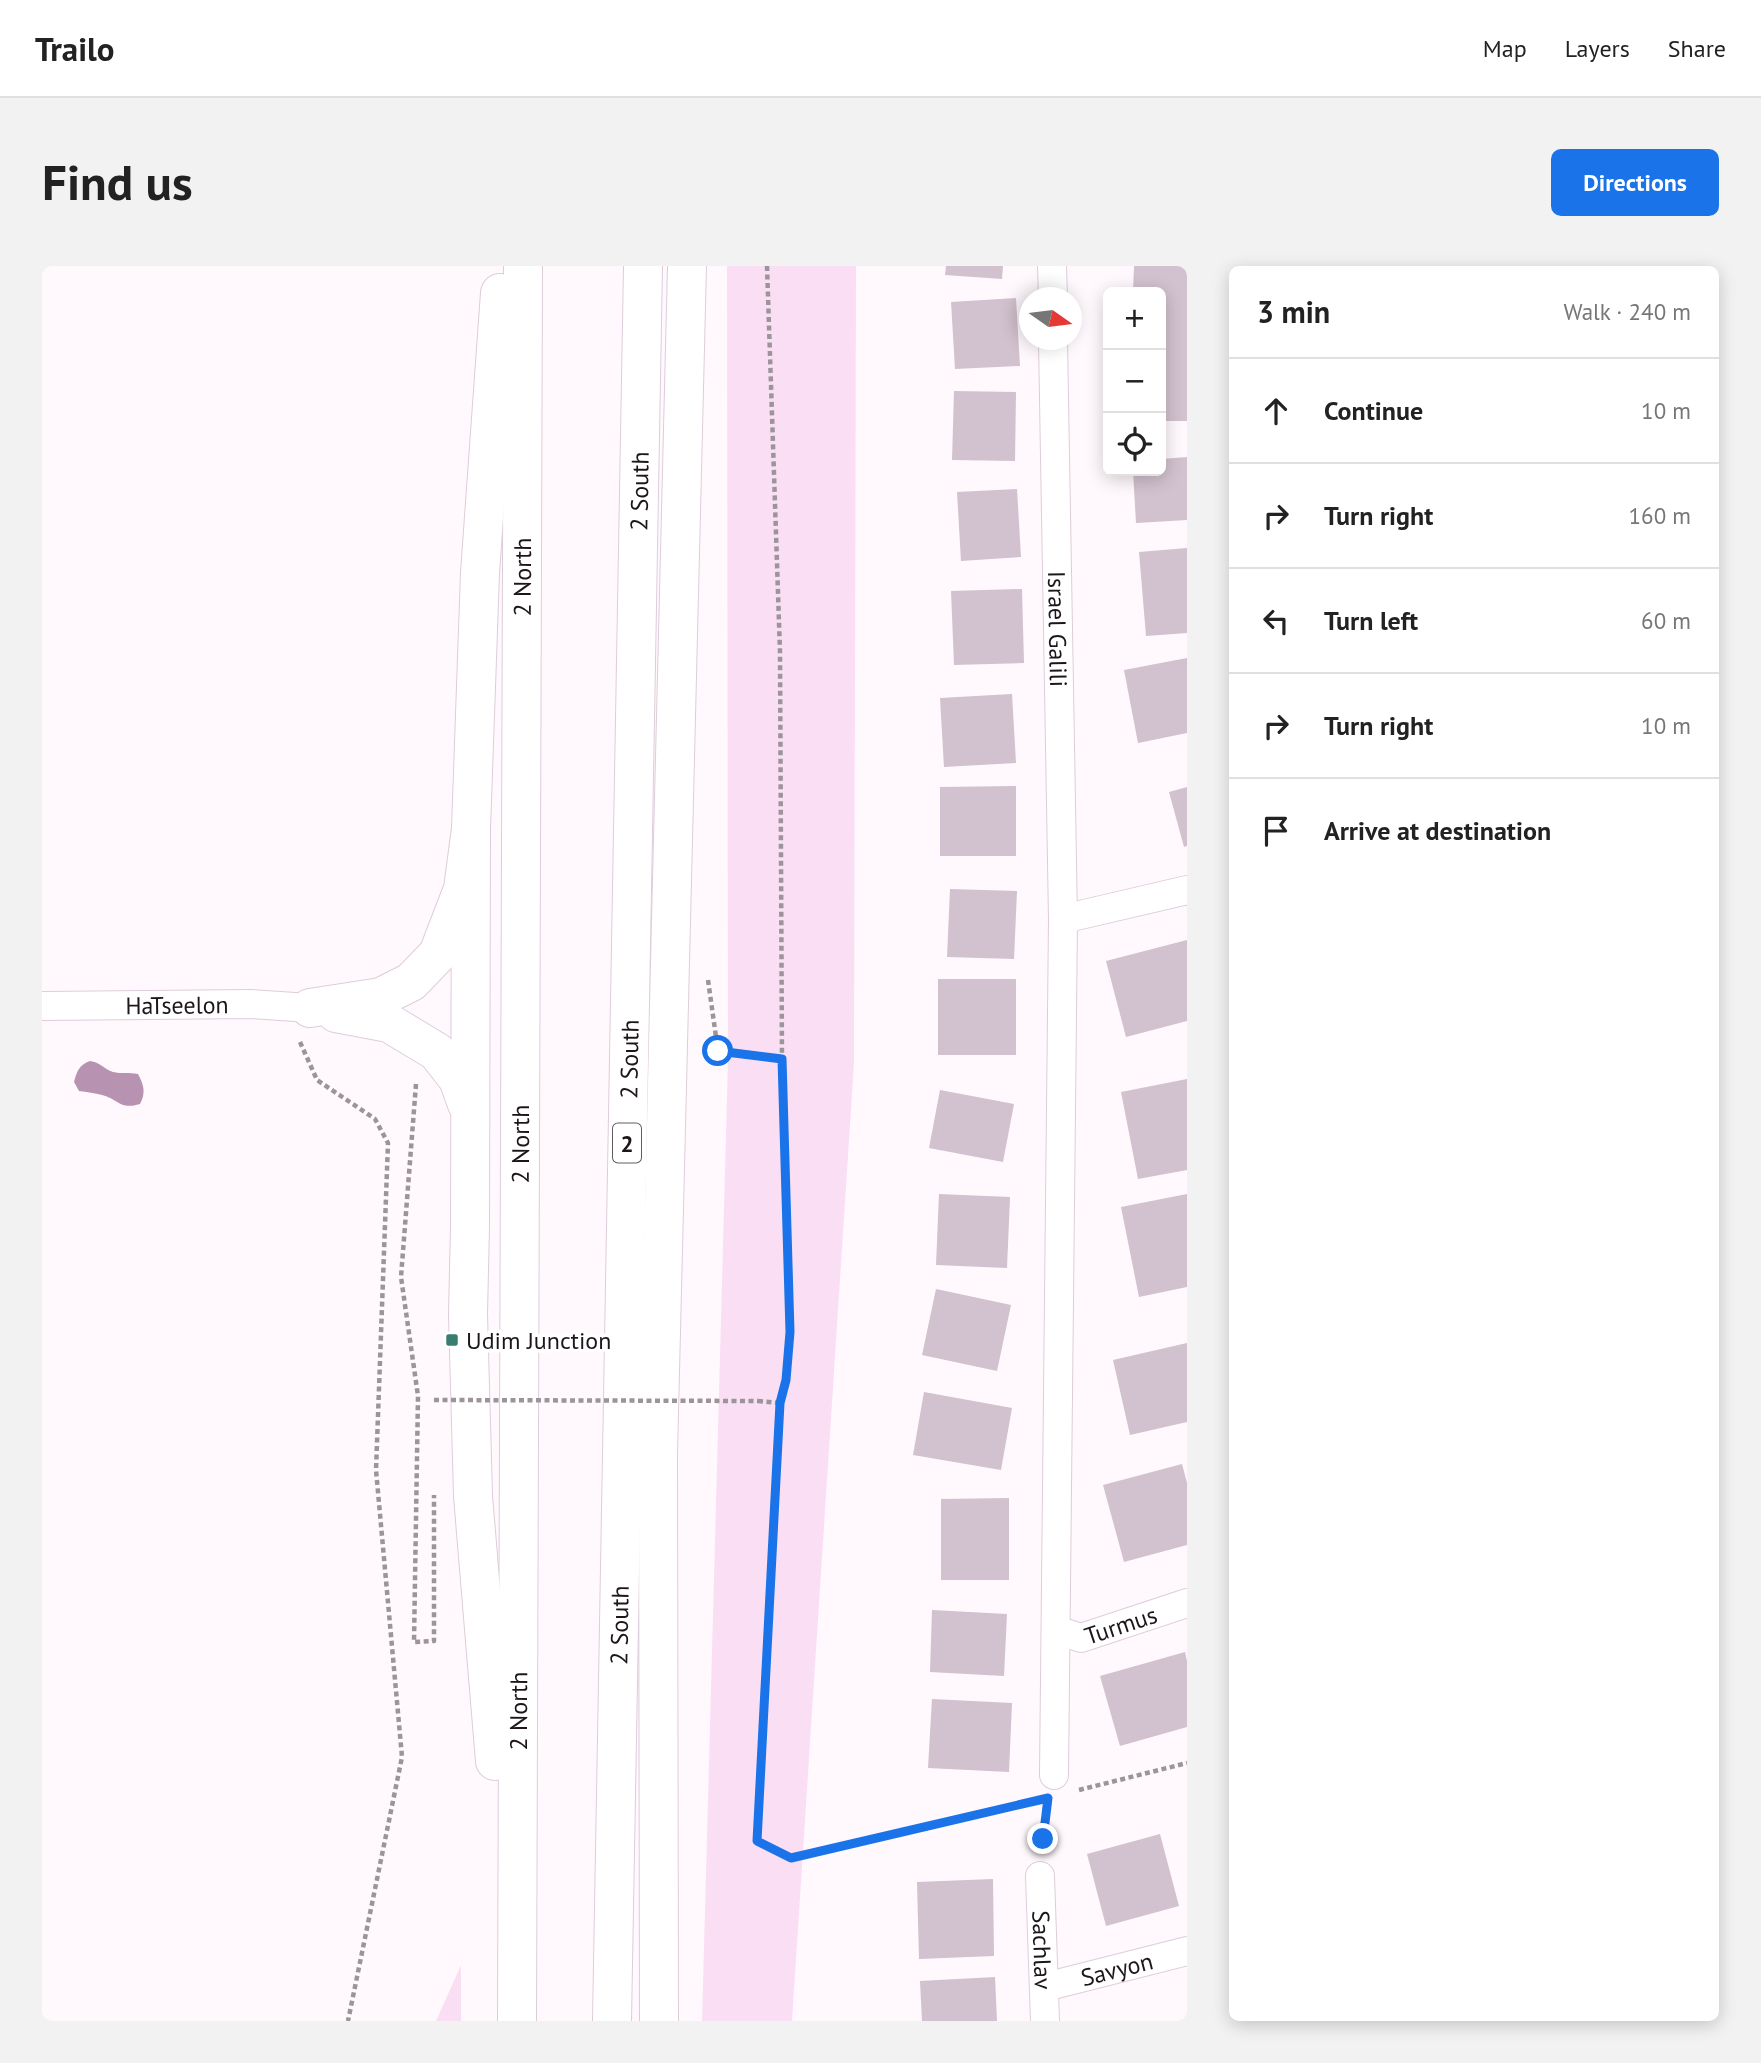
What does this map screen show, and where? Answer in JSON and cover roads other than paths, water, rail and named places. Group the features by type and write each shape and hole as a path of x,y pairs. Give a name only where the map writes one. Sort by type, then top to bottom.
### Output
{"highway":[{"path":"502,266 480,573 471,829 468,1314 473,1496 517,2015"},
{"name":"2 North","path":"517,2015 523,266"},
{"name":"2 South","path":"612,2021 643,266"},
{"path":"659,2021 658,1454 687,266"},
{"path":"297,1007 381,997 411,982 438,954 463,889 471,829"},
{"path":"297,1007 389,1023 437,1052 458,1079 471,1118"}],"street":[{"path":"1052,266 1053,287"},
{"name":"Israel Galili","path":"1051,1786 1056,1630 1063,919 1054,350"},
{"path":"1063,919 1187,890"},
{"name":"HaTseelon","path":"42,1006 251,1004 297,1007"},
{"name":"Turmus","path":"1056,1630 1080,1638 1187,1603"},
{"name":"Sachlav","path":"1040,1877 1045,2021"},
{"name":"Savyon","path":"1045,1987 1187,1951"}],"place":[{"name":"Udim Junction","path":"452,1340"}]}
